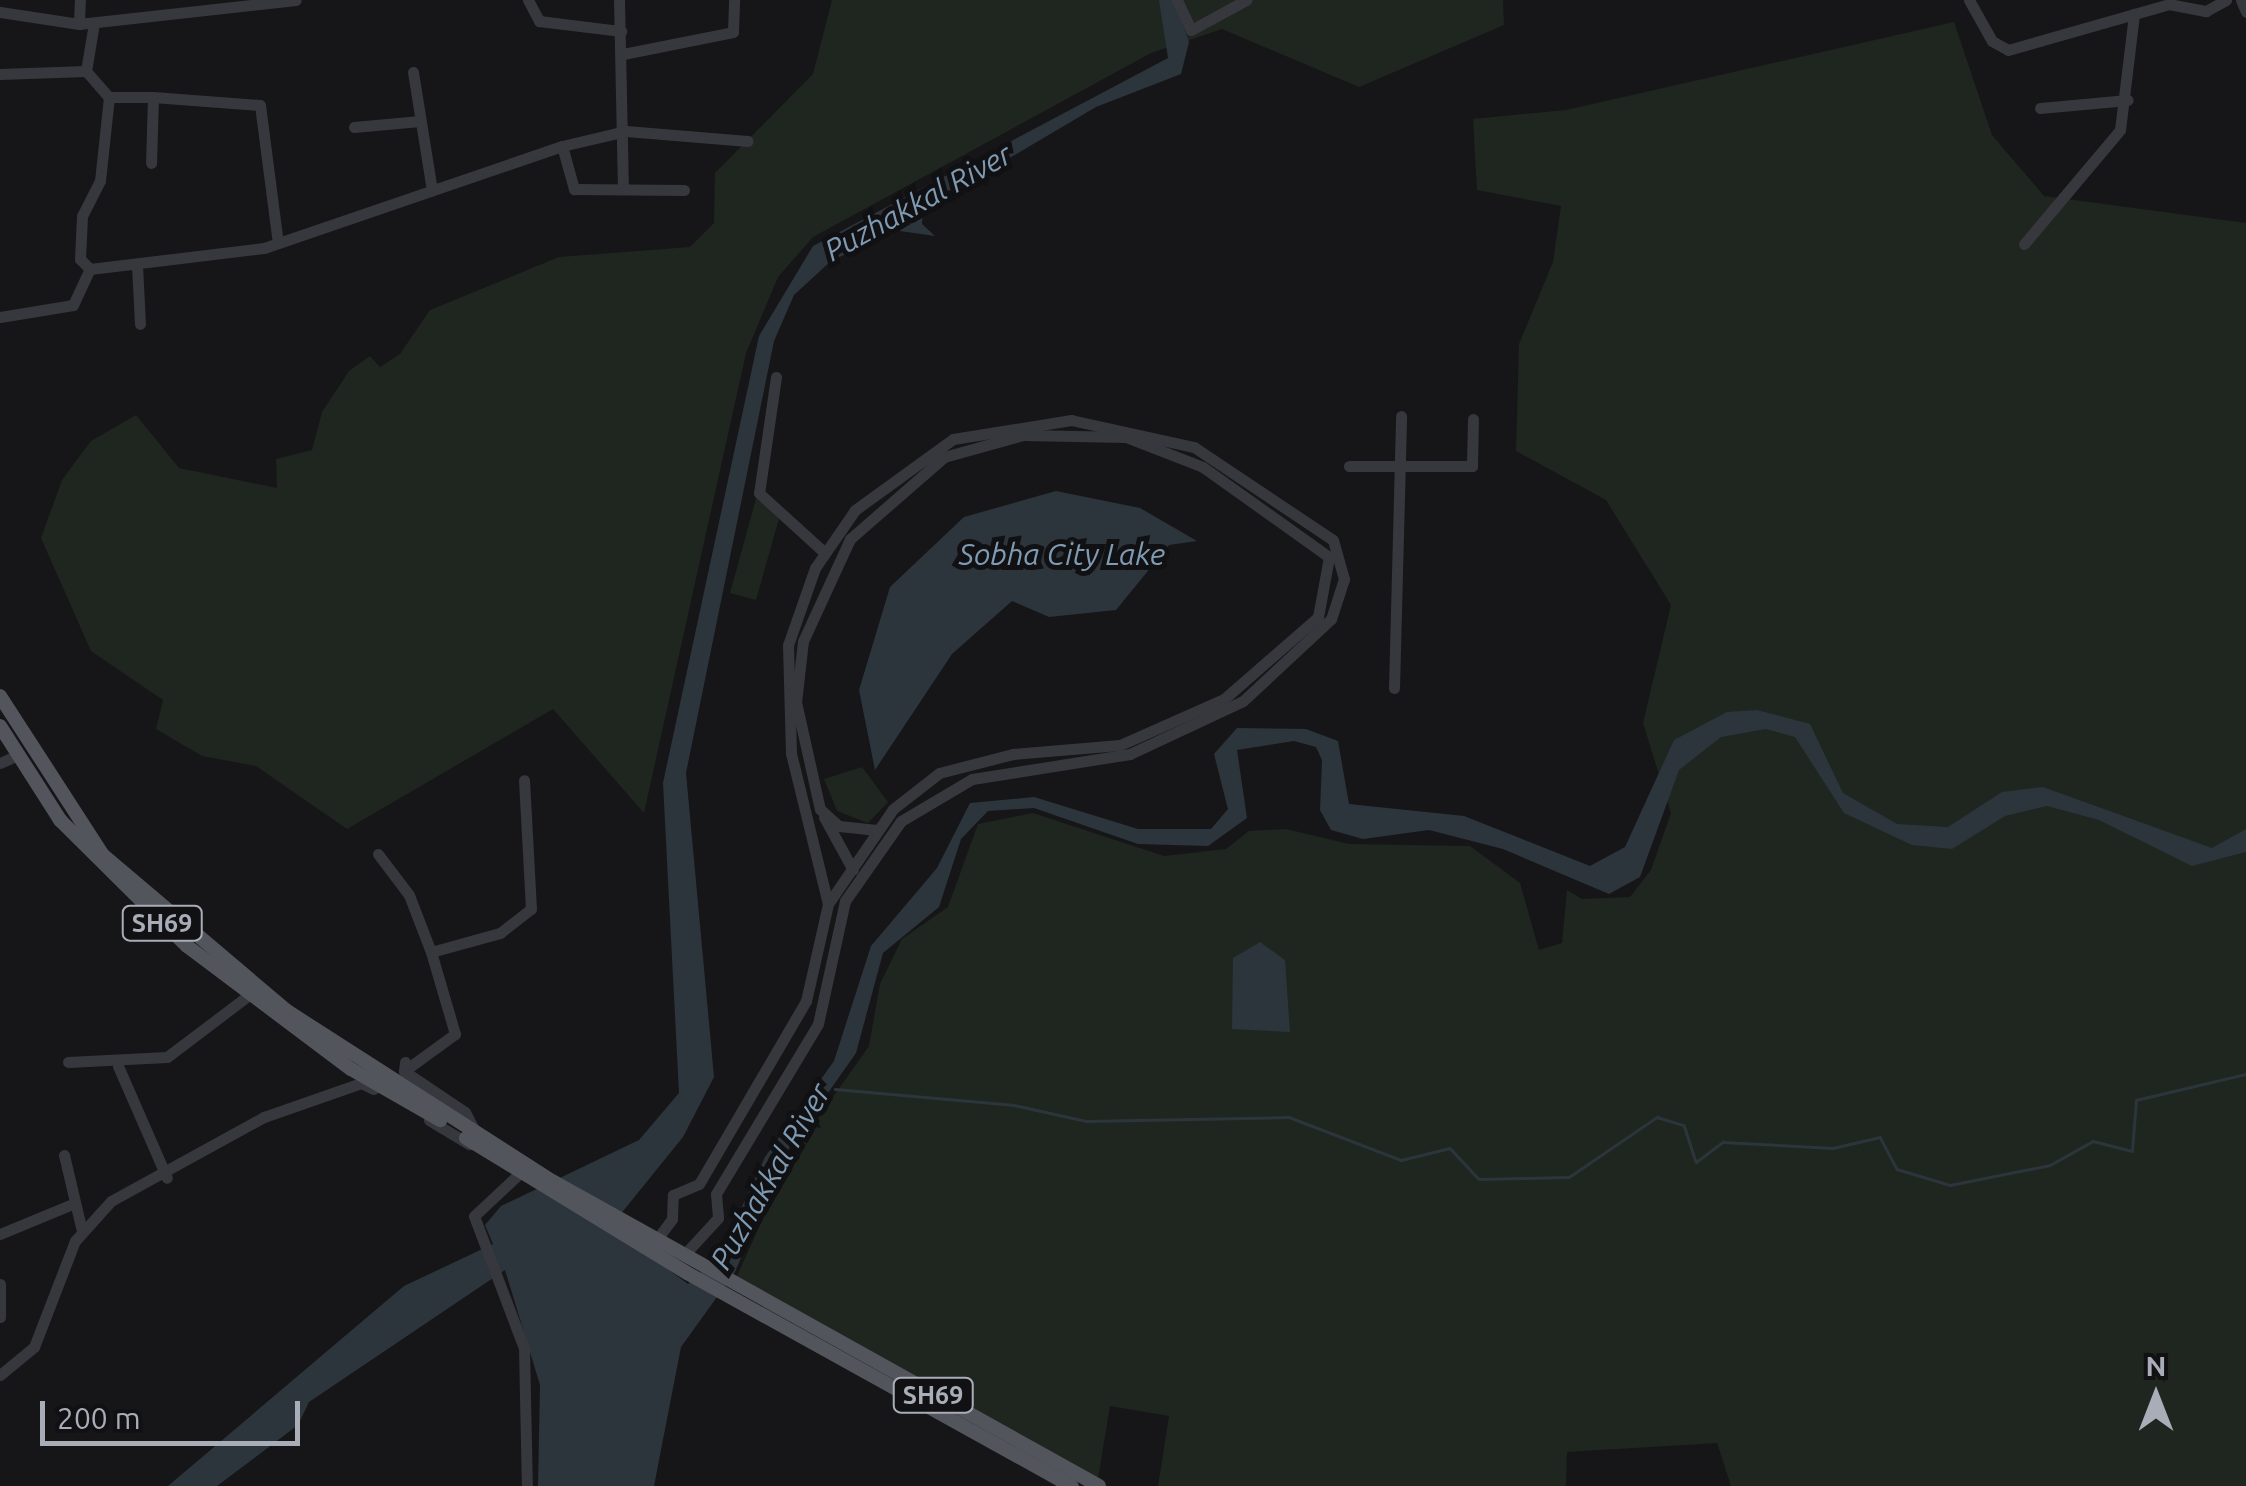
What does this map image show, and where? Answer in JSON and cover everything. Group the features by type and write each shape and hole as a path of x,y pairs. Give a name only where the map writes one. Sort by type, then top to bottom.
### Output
{"main road":[{"path":"0,696 72,817 173,921 287,1011 525,1169 688,1263"},
{"name":"SH69","path":"0,726 16,756 91,856 249,995 366,1078 484,1150"},
{"path":"484,1150 547,1178 621,1227 657,1239"},
{"name":"SH69","path":"657,1239 764,1310 1099,1486"},
{"path":"764,1310 1072,1486"}],"street":[{"path":"79,24 80,0"},
{"path":"0,12 79,24 296,0"},
{"path":"528,0 538,21 621,30"},
{"path":"618,0 624,54 623,186"},
{"path":"624,54 733,32 734,0"},
{"path":"1177,0 1191,30 1246,0"},
{"path":"1969,0 1992,40 2008,50 2192,1 2206,12 2226,0"},
{"path":"2242,0 2246,12"},
{"path":"2024,244 2112,140 2128,100 2134,14"},
{"path":"86,71 94,23"},
{"path":"0,74 86,71"},
{"path":"86,71 109,97 100,180 82,216 80,259 90,269 278,243 562,146 626,131 748,141"},
{"path":"413,72 432,190"},
{"path":"109,97 260,105 278,243"},
{"path":"152,164 153,97"},
{"path":"2040,108 2128,100"},
{"path":"354,126 420,121"},
{"path":"562,146 574,189 623,186 684,190"},
{"path":"137,265 140,324"},
{"path":"0,317 72,305 90,269"},
{"path":"776,376 759,493 824,553"},
{"path":"1394,688 1401,416"},
{"path":"688,1263 718,1218 716,1194 818,1024 850,874 901,821 946,790 1004,772 1095,763 1183,736 1288,668 1331,619 1336,582 1333,540 1161,434 1049,419 984,429 918,458 855,510 824,553 796,614 784,684 796,782 822,853 828,904"},
{"path":"1349,466 1472,466 1473,419"},
{"path":"657,1239 672,1219 674,1195 699,1184 794,1027 828,904 850,874 876,830 960,764 1092,749 1189,720 1276,658 1318,618 1336,582 1323,549 1264,517 1173,452 1094,432 988,442 908,480 850,539 802,641 800,732 824,816 850,874"},
{"path":"1264,517 1273,504"},
{"path":"1276,658 1288,668"},
{"path":"1092,749 1095,763"},
{"path":"0,763 16,756"},
{"path":"431,952 500,933 531,910 524,780"},
{"path":"824,816 876,830"},
{"path":"822,853 850,874"},
{"path":"378,854 409,895 456,1034 404,1067 465,1112 476,1134"},
{"path":"68,1062 118,1066 186,1049 249,995"},
{"path":"118,1066 166,1178"},
{"path":"0,1375 34,1348 82,1231 111,1201 166,1178 236,1130 361,1082 484,1150"},
{"path":"64,1156 82,1231"},
{"path":"525,1169 479,1205 482,1239 504,1280 531,1400 527,1486"},
{"path":"0,1234 75,1203"},
{"path":"0,1284 0,1317"}],"shaded area":[{"path":"832,0 1503,0 1504,25 1359,87 1222,29 1151,53 813,237 778,277 746,353 644,813 553,709 347,829 256,766 202,756 156,729 163,700 91,651 41,538 62,480 91,441 136,415 179,468 277,488 276,459 312,450 322,412 349,371 370,356 380,367 400,354 430,310 559,257 690,247 714,223 715,173 813,74"},
{"path":"1954,22 1992,135 2044,196 2246,223 2246,1486 1731,1486 1717,1443 1567,1452 1566,1486 1158,1486 1169,1416 1110,1406 1098,1479 737,1276 791,1156 869,1046 880,984 902,939 948,907 978,824 1033,813 1164,856 1226,849 1249,831 1286,829 1349,844 1470,846 1520,883 1539,950 1562,943 1567,890 1582,899 1630,897 1651,870 1671,813 1643,723 1671,605 1606,500 1516,451 1519,344 1553,262 1561,206 1477,190 1473,119 1566,110"},
{"path":"757,495 780,515 756,600 730,593"},
{"path":"862,767 888,802 868,823 837,811 824,779"}],"water":[{"name":"Puzhakkal River","path":"1159,0 1174,0 1189,42 1181,74 1096,107 923,209 922,224 935,236 886,229 883,239 832,260 794,295 774,341 686,773 714,1077 683,1137 611,1226 688,1284 719,1256 765,1157 834,1061 871,946 937,868 970,803 1034,797 1138,829 1211,829 1228,809 1214,754 1237,728 1306,729 1338,741 1349,804 1464,816 1590,866 1625,847 1674,740 1727,712 1757,710 1810,724 1843,793 1897,824 1948,827 2002,792 2043,787 2212,848 2246,829 2246,852 2192,866 2099,820 2047,806 2005,816 1952,849 1912,845 1844,813 1795,737 1766,729 1721,737 1679,770 1640,877 1609,894 1503,849 1429,830 1363,839 1331,830 1320,810 1322,760 1316,747 1294,741 1237,750 1247,818 1208,846 1138,844 1034,808 988,811 961,839 939,907 883,953 856,1053 785,1154 735,1272 681,1347 654,1486 538,1486 540,1385 505,1270 309,1402 298,1425 217,1486 168,1486 404,1286 493,1244 485,1225 501,1206 639,1140 679,1093 663,783 759,336 813,246 1168,58"},
{"name":"Sobha City Lake","path":"1056,491 1140,508 1197,541 1169,545 1116,610 1049,617 1012,601 952,654 875,770 859,690 890,587 964,517"},
{"path":"1260,942 1285,960 1290,1032 1232,1029 1233,958"}],"waterway":[{"name":"Puzhakkal River","path":"835,1089 1014,1105 1086,1121 1289,1117 1401,1160 1450,1148 1479,1179 1569,1177 1657,1117 1684,1125 1696,1162 1723,1142 1833,1148 1880,1137 1897,1169 1950,1185 2050,1165 2093,1141 2132,1151 2136,1100 2246,1074"}]}
